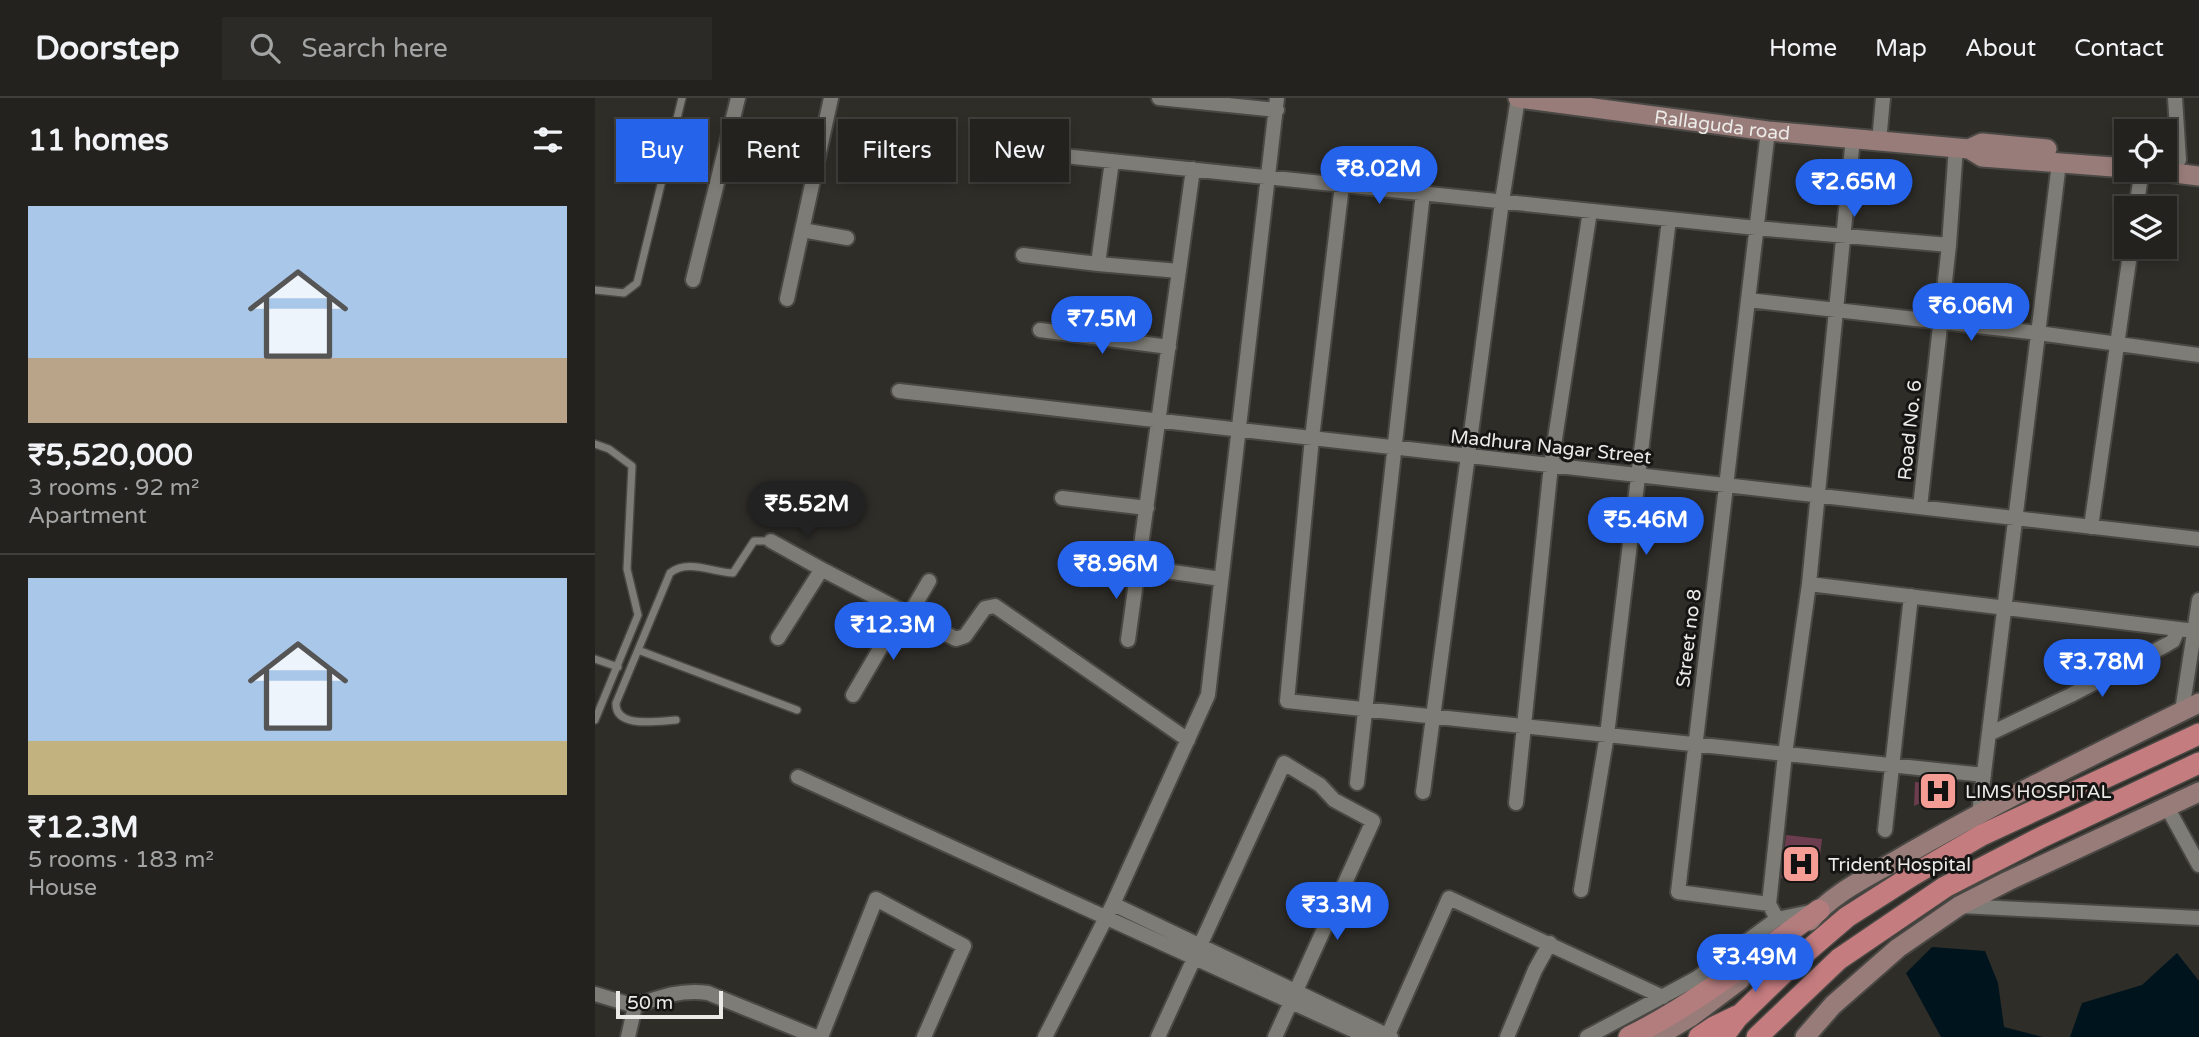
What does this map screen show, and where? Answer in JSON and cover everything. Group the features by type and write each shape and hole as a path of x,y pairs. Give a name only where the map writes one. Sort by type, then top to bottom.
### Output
{"highway":[{"path":"1723,1037 1740,1015 1798,959 1847,917 1982,835 2199,734"},
{"path":"1757,1037 1839,959 1945,887 2042,837 2199,763"},
{"path":"1699,1037 1740,1015"}],"main road":[{"name":"Rallaguda road","path":"1518,98 1768,131 1879,142 2114,155"},
{"name":"Rallaguda road","path":"1972,149 2059,163 2114,167"},
{"path":"2177,161 2199,163"},
{"path":"2177,173 2199,176"},
{"path":"1629,1037 1702,996 1857,884 1979,814 2191,707"},
{"path":"1805,1037 1833,1005 1898,948 1959,906 2199,792"},
{"path":"1657,1037 1692,1016 1795,940 1819,910"}],"street":[{"path":"693,280 738,98"},
{"path":"787,299 831,98"},
{"path":"1045,1037 1110,910 1208,695 1277,104 1159,98"},
{"path":"1423,792 1518,98"},
{"path":"1879,142 1883,98"},
{"path":"2174,119 2175,98"},
{"name":"Street no 8","path":"1768,131 1678,892 1769,904"},
{"path":"1777,919 1769,904 1809,584 1853,138"},
{"name":"Road No. 6","path":"1920,507 1949,245 1972,149"},
{"path":"1069,157 1756,228 1949,245"},
{"path":"1098,264 1112,161"},
{"path":"1979,814 2059,163"},
{"path":"1128,640 1193,169"},
{"path":"1342,185 1312,438 1287,701 1984,775"},
{"path":"1357,783 1423,193"},
{"path":"1516,803 1551,465 1590,211"},
{"path":"1581,890 1607,735 1669,219"},
{"path":"802,230 847,238"},
{"path":"1023,255 1179,271"},
{"path":"2091,527 2129,259"},
{"path":"1748,300 2038,333 2199,355"},
{"path":"1040,330 1169,347"},
{"name":"Madhura Nagar Street","path":"899,391 2199,539"},
{"path":"1062,498 1147,508"},
{"path":"771,541 956,639 961,639 985,608 995,606 1188,740"},
{"path":"1138,567 1221,579"},
{"path":"778,638 815,575 825,571"},
{"path":"853,695 905,613 929,581"},
{"path":"1809,584 2195,631"},
{"path":"1885,830 1911,596"},
{"path":"2191,707 2199,600"},
{"path":"1989,734 2173,641 2178,629"},
{"path":"1158,1037 1284,763 1320,785 1334,800 1373,821 1275,1037"},
{"path":"798,777 1110,910 1293,997 1369,1037"},
{"path":"2167,807 2199,865"},
{"path":"1293,997 1389,1036 1449,898 1663,997"},
{"path":"595,993 635,1006 678,992 708,993 819,1037 876,899 964,946 924,1037"},
{"path":"1959,906 2199,918"},
{"path":"1587,1037 1697,978 1777,919 1819,910"},
{"path":"1507,1037 1535,970 1550,943"},
{"path":"628,1037 635,1006"}],"lane":[{"path":"595,290 624,293 637,283 682,98"},
{"path":"595,444 610,449 632,466 627,569 638,615 595,720"},
{"path":"676,720 634,721 621,718 616,711 616,703 670,573 678,567 690,566 733,573 754,541 771,541"},
{"path":"638,650 797,710"},
{"path":"595,659 618,667"}],"water":[{"path":"1932,947 1985,951 1998,983 2004,1027 2043,1037 1941,1037 1906,973"},
{"path":"2177,953 2199,981 2199,1037 2070,1037 2082,1003 2142,985"}],"building":[{"path":"1915,782 1940,783 1947,790 1914,806"},
{"path":"1786,835 1822,839 1817,882 1781,878"}],"place":[{"name":"LIMS HOSPITAL","path":"1938,791"},
{"name":"Trident Hospital","path":"1801,864"}]}
